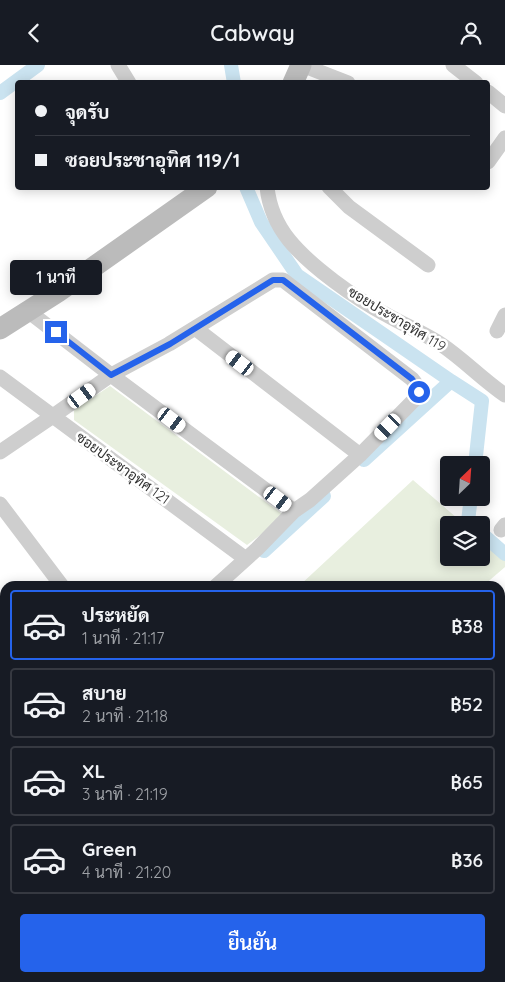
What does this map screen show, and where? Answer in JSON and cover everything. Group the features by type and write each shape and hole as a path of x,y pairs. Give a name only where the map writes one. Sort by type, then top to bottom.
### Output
{"main road":[{"path":"294,80 302,65"},
{"path":"0,329 58,292 200,190"}],"street":[{"path":"118,65 127,80"},
{"path":"302,65 340,80"},
{"path":"453,65 472,80"},
{"path":"490,94 505,106"},
{"path":"490,159 505,138"},
{"name":"ซอยประชาอุทิศ 119","path":"267,190 268,198 276,219 289,240 314,264 351,293 384,314 422,332 443,345 505,395"},
{"path":"331,190 349,207 428,265"},
{"path":"0,452 111,375 195,328 273,280 283,280 412,379 419,392 416,398 360,455 310,500 294,511 222,581"},
{"path":"28,311 294,511"},
{"path":"497,331 505,315"},
{"path":"195,328 360,455"},
{"name":"ซอยประชาอุทิศ 121","path":"0,377 246,559"},
{"path":"0,504 58,581"}],"green space":[{"path":"110,386 282,514 272,526 247,545 74,420 74,410"},
{"path":"413,480 440,503 440,506 443,506 455,516 440,516 440,566 490,566 490,547 505,560 505,567 489,581 304,581"}],"waterway":[{"path":"18,80 38,65"},
{"path":"231,65 234,80"},
{"path":"0,93 15,82"},
{"path":"247,190 261,222 297,275 482,401 476,456"},
{"path":"364,460 451,381"},
{"path":"264,551 324,496"},
{"path":"469,516 470,506"},
{"path":"490,541 505,554"}],"route":[{"path":"56,332 111,375 170,344 273,280 283,280 412,379 419,392"}]}
